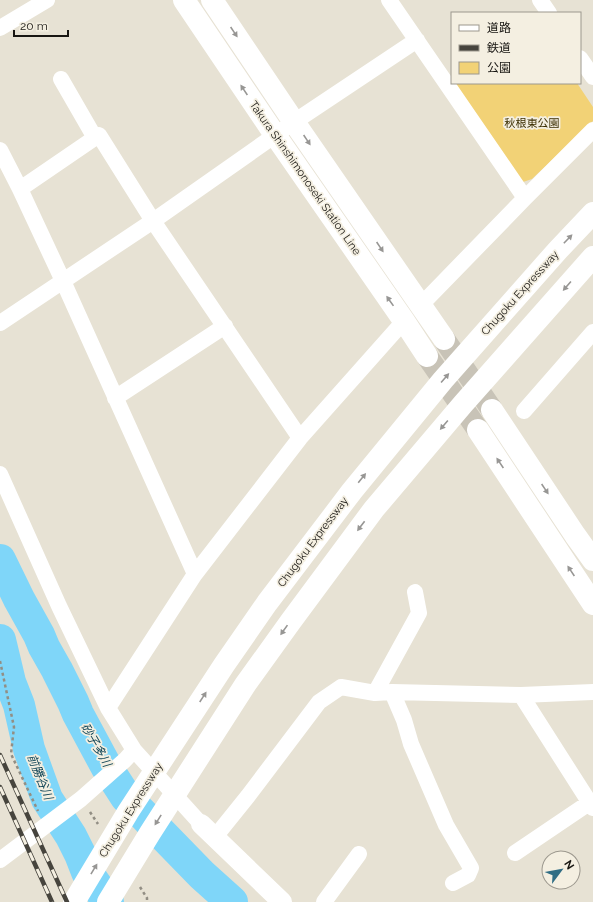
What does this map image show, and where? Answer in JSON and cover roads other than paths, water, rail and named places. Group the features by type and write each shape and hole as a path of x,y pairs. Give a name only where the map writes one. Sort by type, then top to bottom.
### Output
{"main road":[{"name":"Takura Shinshimonoseki Station Line","path":"184,0 427,356"},
{"name":"Takura Shinshimonoseki Station Line","path":"212,0 294,122 444,339"},
{"name":"Chugoku Expressway","path":"74,902 128,812 224,665 268,603 352,491 444,380 558,250 593,213"},
{"path":"108,902 150,833 254,672 374,509 468,398 593,257"},
{"path":"492,410 593,560"},
{"path":"478,430 593,604"}],"street":[{"path":"0,28 47,0"},
{"path":"389,0 525,198"},
{"path":"540,0 548,12"},
{"path":"0,323 154,221 275,135 417,40"},
{"path":"581,59 593,77"},
{"path":"61,79 95,138"},
{"path":"420,306 593,130"},
{"path":"20,189 99,135 154,221 300,438"},
{"path":"0,150 63,281 194,574"},
{"path":"108,708 194,574 300,438 404,321"},
{"path":"115,398 225,326"},
{"path":"524,411 593,332"},
{"path":"0,474 59,606 129,755 282,902"},
{"path":"375,693 419,613 415,592"},
{"path":"208,831 248,796 319,702 341,687 375,693 392,692 521,695 593,692"},
{"path":"392,692 404,720 411,744 446,825 471,868 468,875 453,883"},
{"path":"515,853 591,806 521,695"},
{"path":"0,860 81,799 129,755"},
{"path":"324,902 359,854"}],"waterway":[{"name":"砂子多川","path":"0,560 78,714 106,766 126,797 202,875 232,902"},
{"name":"前勝谷川","path":"0,640 10,682 19,705 29,749 47,799 71,836 87,872 108,902"}],"tunnel":[{"path":"444,339 492,410"},
{"path":"427,356 478,430"}],"railway":[{"path":"0,755 67,902"},
{"path":"0,787 52,902"}],"park label":[{"name":"秋根東公園","path":"532,123"}]}
